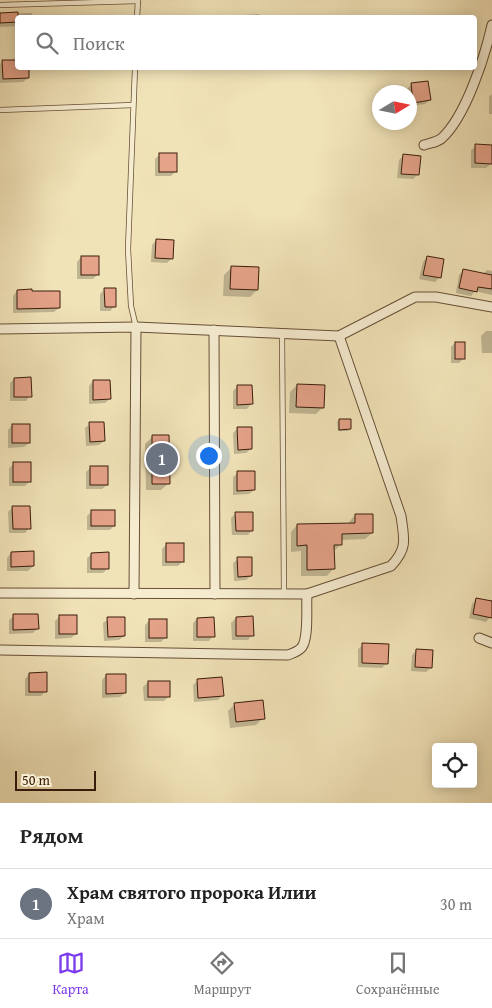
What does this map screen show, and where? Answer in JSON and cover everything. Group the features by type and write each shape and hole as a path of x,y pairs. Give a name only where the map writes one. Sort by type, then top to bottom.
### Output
{"street":[{"path":"424,145 441,140 457,122 482,64 492,25"},
{"path":"0,329 136,327 339,336 415,297 436,297 492,308"},
{"path":"134,594 136,327"},
{"path":"214,330 215,594"},
{"path":"0,593 307,594 391,566 399,557 405,543 401,516 339,336"},
{"path":"0,650 288,655 298,652 303,646 306,635 307,594"},
{"path":"479,638 492,642"}],"lane":[{"path":"0,6 138,0 137,15"},
{"path":"135,70 128,249 131,306 136,327"},
{"path":"0,110 133,105"},
{"path":"282,333 284,594"}],"building":[{"path":"18,12 18,15 15,15 15,22 0,23 0,13"},
{"path":"2,60 15,60 15,70 29,70 29,78 3,79"},
{"path":"428,81 431,100 417,102 417,85 411,85 411,83"},
{"path":"475,144 492,145 492,164 475,163"},
{"path":"159,153 177,153 177,172 159,172"},
{"path":"403,154 421,156 419,175 401,174"},
{"path":"156,239 174,240 173,259 155,258"},
{"path":"81,256 99,256 99,275 81,275"},
{"path":"427,256 444,259 441,278 423,275"},
{"path":"231,266 259,267 258,290 230,289"},
{"path":"463,269 492,275 492,289 478,287 477,292 459,288"},
{"path":"104,288 116,288 116,307 105,307"},
{"path":"32,289 32,291 60,291 60,308 17,309 17,290"},
{"path":"455,342 465,342 465,359 455,359"},
{"path":"31,377 32,397 14,397 14,378"},
{"path":"93,380 110,380 111,399 93,400"},
{"path":"297,384 325,385 324,408 296,407"},
{"path":"237,385 252,385 253,404 237,405"},
{"path":"339,419 351,419 351,429 339,430"},
{"path":"89,422 104,422 105,441 90,442"},
{"path":"12,424 30,424 30,443 12,443"},
{"path":"237,427 252,427 252,449 238,450"},
{"path":"152,435 169,435 170,484 152,484"},
{"path":"13,462 31,462 31,482 13,482"},
{"path":"90,466 108,466 108,485 90,485"},
{"path":"237,471 255,471 255,490 237,491"},
{"path":"12,506 30,506 31,529 13,529"},
{"path":"91,510 115,510 115,526 91,526"},
{"path":"235,512 253,512 253,531 236,531"},
{"path":"355,514 373,514 373,533 342,534 342,545 334,545 335,569 307,570 307,545 297,546 297,524 355,523"},
{"path":"166,543 184,543 184,562 166,562"},
{"path":"34,551 34,566 11,567 11,552"},
{"path":"109,552 109,569 91,569 91,553"},
{"path":"237,557 252,557 252,576 238,577"},
{"path":"476,598 492,601 492,618 473,614"},
{"path":"13,614 38,614 39,629 13,630"},
{"path":"59,615 77,615 77,634 59,634"},
{"path":"253,616 254,636 236,636 236,617"},
{"path":"107,617 125,617 125,636 108,637"},
{"path":"214,617 215,637 197,637 197,618"},
{"path":"149,619 167,619 167,638 149,638"},
{"path":"362,643 389,644 388,664 362,663"},
{"path":"416,649 433,650 432,668 415,667"},
{"path":"47,672 47,692 29,692 29,673"},
{"path":"106,674 126,674 126,693 106,694"},
{"path":"222,677 224,696 198,698 197,679"},
{"path":"148,681 170,681 170,697 148,697"},
{"path":"263,700 265,719 236,722 234,703"}],"place":[{"name":"Храм святого пророка Илии","path":"162,459"}]}
